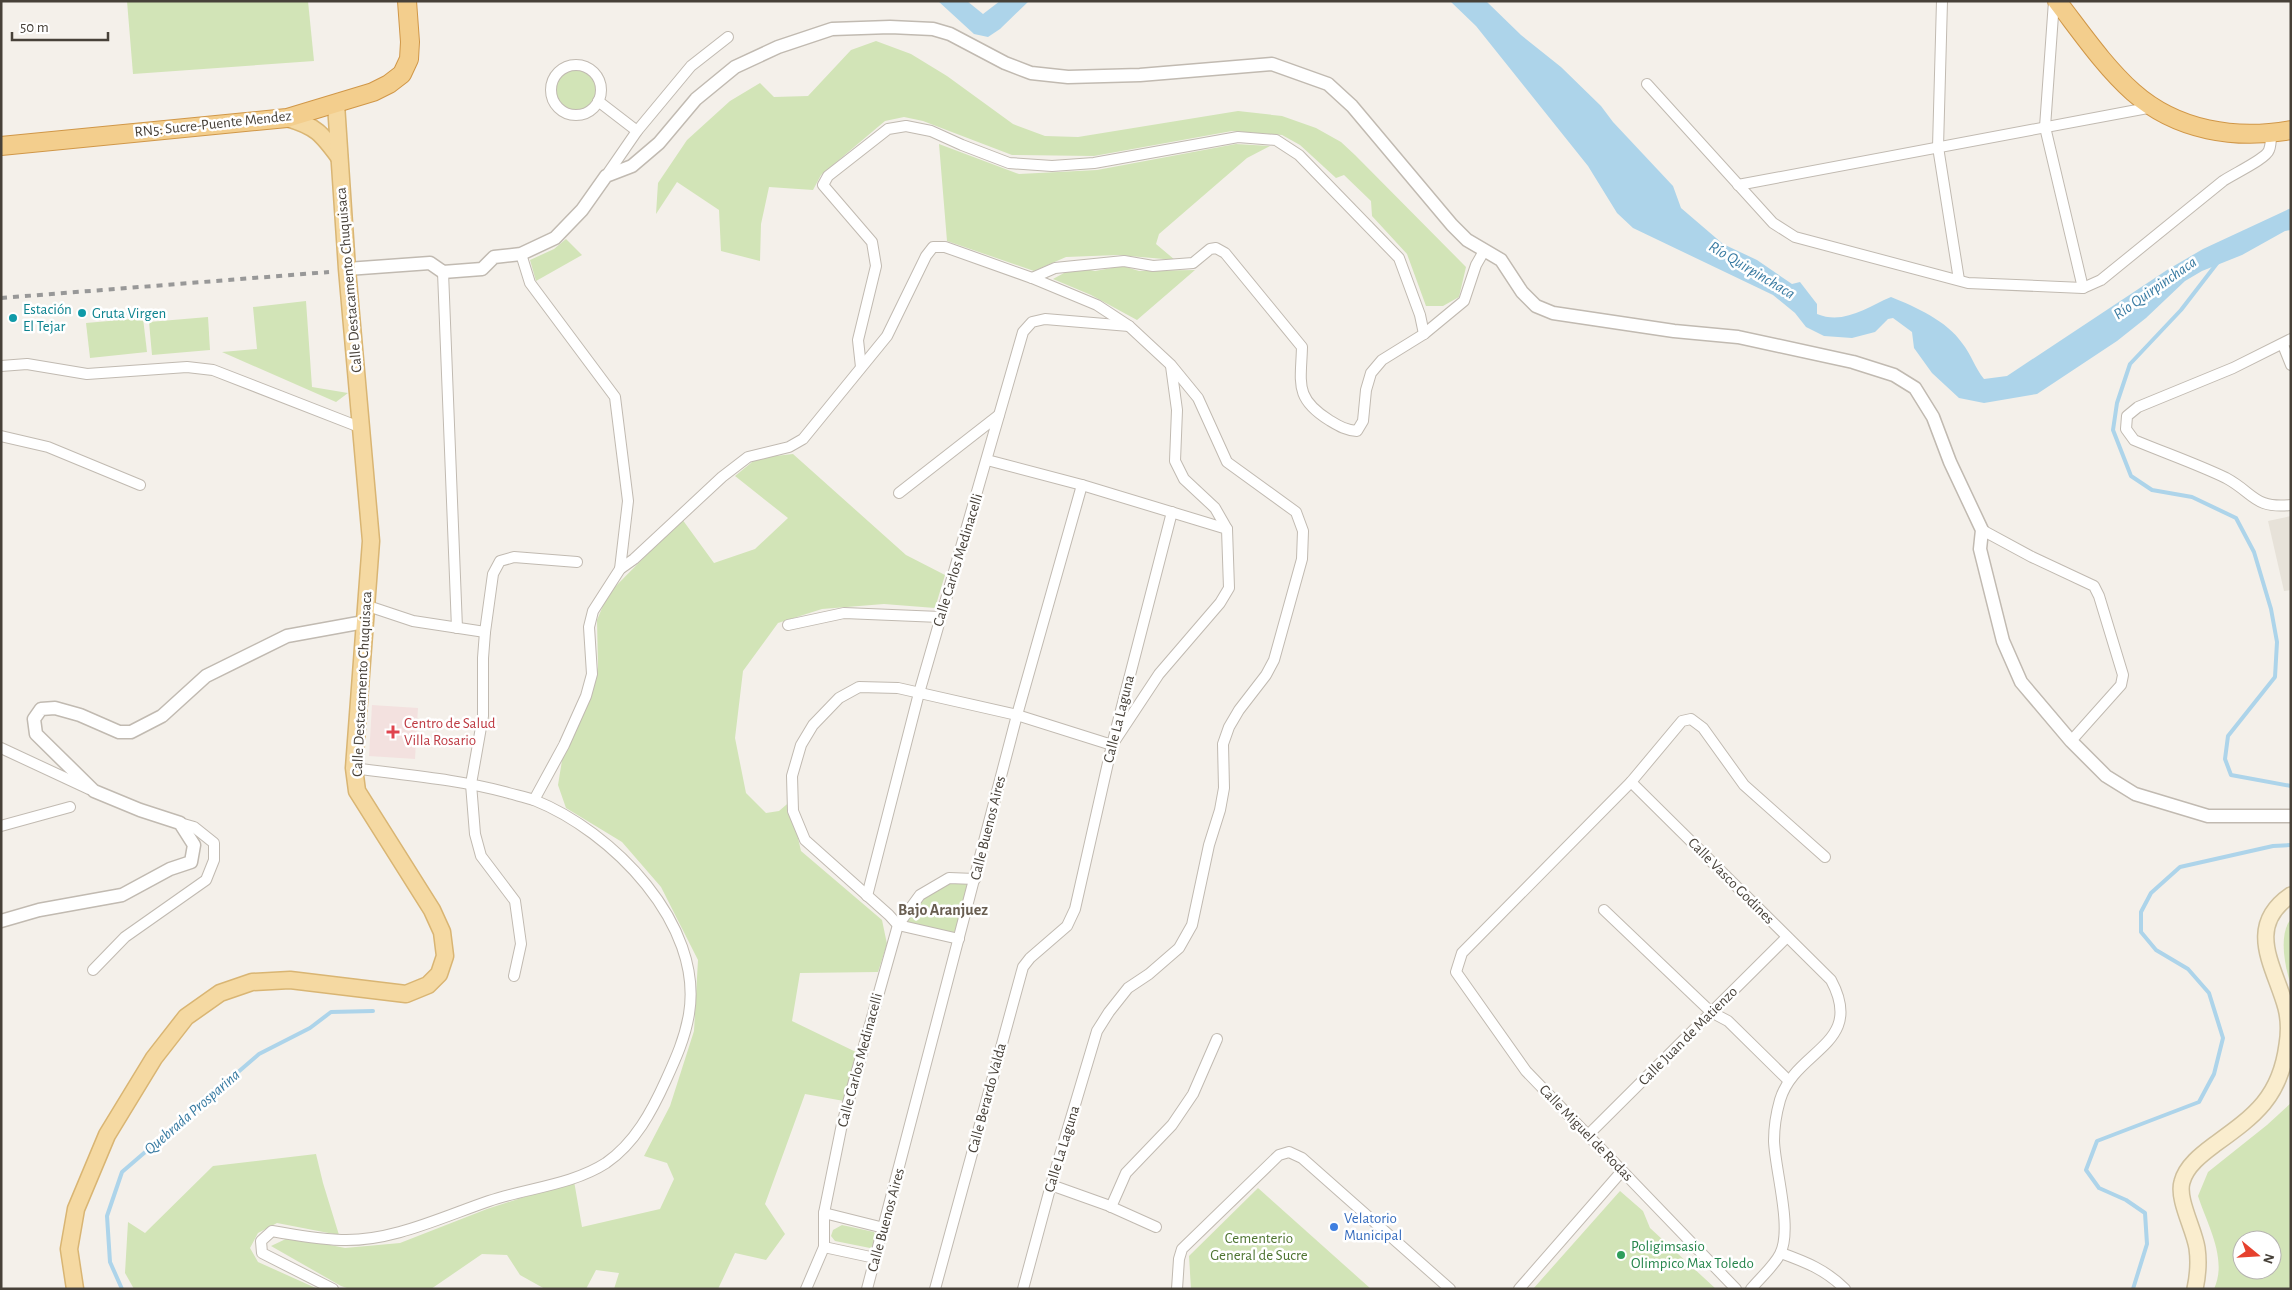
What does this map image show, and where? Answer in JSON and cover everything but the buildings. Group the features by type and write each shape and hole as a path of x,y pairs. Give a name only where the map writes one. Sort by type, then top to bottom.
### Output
{"highway":[{"name":"RN5: Sucre-Puente Mendez","path":"1,146 288,118 373,92 389,84 402,74 409,59 410,42 407,1"},
{"path":"2056,1 2108,64 2134,92 2154,107 2175,118 2205,129 2231,134 2271,134 2291,130"}],"main road":[{"name":"Calle Destacamento Chuquisaca","path":"75,1289 70,1249 76,1209 107,1135 154,1058 186,1018 220,993 252,982 290,980 406,994 428,985 439,974 446,956 442,932 432,910 357,791 354,768 371,541 347,269 336,104"},
{"path":"288,118 305,123 317,130 339,157"},
{"path":"2195,1289 2199,1271 2197,1246 2181,1192 2182,1181 2200,1156 2255,1114 2271,1095 2280,1074 2287,1047 2288,1027 2286,1008 2266,952 2265,937 2274,910 2291,895"}],"street":[{"path":"1942,1 1938,147 1959,280"},
{"path":"2056,1 2045,127 2082,288"},
{"path":"606,176 632,166 659,143 696,100 735,67 778,47 832,29 890,27 933,29 950,34 1005,63 1031,73 1068,77 1140,75 1272,64 1328,84 1352,106 1452,225 1467,240 1501,260 1522,292 1536,306 1553,313 1674,331 1738,337 1854,362 1894,375 1915,388 1933,417 1950,462 1982,530 1980,549 2003,640 2020,682 2071,741 2106,776 2135,794 2208,816 2291,816"},
{"path":"347,269 430,263 443,272 482,269 494,258 521,254 555,238 582,210 637,130 691,66 728,37"},
{"path":"576,65 591,71 600,85 598,101 587,112 579,115 563,112 557,106 551,92 555,76 568,66 576,65"},
{"path":"1647,84 1774,223 1795,238 1959,280 1978,283 2082,288 2101,280 2223,181 2241,169 2260,160 2269,151 2271,134"},
{"path":"598,101 637,130"},
{"path":"1738,185 2154,107"},
{"path":"534,800 564,745 586,696 592,674 589,627 593,611 620,569 634,559 722,477 748,457 789,447 803,439 861,367 858,340 876,266 872,242 823,185 828,176 888,129 906,126 931,131 1010,163 1052,166 1094,163 1238,137 1276,140 1299,155 1399,258 1420,314 1424,334"},
{"name":"Calle La Laguna","path":"861,367 887,336 926,256 933,247 945,247 1032,278 1097,305 1129,326 1171,365 1198,398 1227,462 1296,512 1304,531 1302,559 1274,660 1266,676 1239,710 1229,727 1223,744 1224,788 1220,810 1209,845 1192,924 1178,948 1150,974 1128,988 1097,1031 1051,1185 1023,1289"},
{"path":"1032,278 1055,268 1124,261 1153,266 1193,263 1210,249 1216,248 1225,253 1302,347 1299,375 1304,396 1314,410 1345,430 1357,431 1363,421 1366,390 1371,374 1382,360 1424,334 1464,301 1476,265 1484,251"},
{"path":"521,254 530,283 616,397 628,501 620,569"},
{"path":"443,272 457,628"},
{"name":"Calle Carlos Medinacelli","path":"867,896 940,616 1023,332 1032,322 1045,319 1129,326"},
{"path":"2291,365 2287,342 2233,368 2138,406 2127,416 2126,429 2134,440 2228,479 2258,502 2274,507 2291,505"},
{"path":"1,366 27,364 87,374 187,367 213,370 362,428"},
{"path":"959,939 898,925 805,840 793,811 792,776 801,745 813,725 839,698 859,686 898,688 1017,715 1112,745 1159,674 1220,603 1229,588 1227,529 1215,508 1184,479 1174,461 1177,410 1171,365"},
{"path":"899,493 999,415"},
{"path":"1,436 48,446 140,484"},
{"path":"987,460 1082,485 1227,529"},
{"name":"Calle Buenos Aires","path":"868,1289 1017,715 1082,485"},
{"name":"Calle La Laguna","path":"1067,926 1075,909 1112,745 1172,512"},
{"path":"1982,530 2032,557 2094,586 2099,596 2123,675 2121,686 2071,741"},
{"path":"514,976 521,944 515,900 481,856 475,834 471,784 483,716 483,658 493,574 500,561 514,557 577,562"},
{"path":"365,605 413,620 485,632"},
{"path":"788,625 844,613 940,616"},
{"path":"94,791 36,734 34,719 41,708 55,708 80,715 118,732 131,732 162,716 206,676 286,636 364,622"},
{"path":"1631,782 1682,721 1691,719 1703,728 1744,785 1825,857"},
{"path":"1,748 140,810 194,827 214,843 214,860 206,880 125,937 93,970"},
{"path":"333,1289 262,1253 261,1241 272,1231 342,1240 371,1238 403,1231 498,1198 582,1175 606,1162 632,1142 659,1096 682,1043 690,1012 689,973 683,947 670,920 646,885 617,852 576,823 534,800 471,784 354,768"},
{"name":"Calle Vasco Godines","path":"1631,782 1831,980 1838,994 1842,1013 1834,1035 1788,1080"},
{"name":"Calle Miguel de Rodas","path":"1631,782 1462,953 1456,972 1526,1071 1736,1289"},
{"path":"1,826 70,808"},
{"path":"1,922 39,910 122,895 170,869 191,862 194,845 180,823"},
{"name":"Calle Carlos Medinacelli","path":"806,1289 824,1247 824,1213 842,1124 898,925 920,895 949,878 975,880"},
{"path":"1604,910 1712,1012 1728,1021 1788,1080 1780,1098 1774,1123 1774,1142 1785,1226 1781,1253 1751,1289"},
{"name":"Calle Berardo Valda","path":"935,1289 1023,967 1030,958 1067,926"},
{"name":"Calle Juan de Matienzo","path":"1588,1135 1787,937"},
{"path":"1111,1207 1126,1173 1172,1125 1193,1094 1217,1039"},
{"path":"1177,1289 1179,1258 1182,1249 1279,1155 1289,1152 1302,1158 1450,1289"},
{"path":"1518,1289 1622,1170"},
{"path":"1051,1185 1156,1226"},
{"path":"824,1213 884,1228"},
{"path":"824,1247 875,1258"},
{"path":"1781,1253 1814,1265 1834,1278 1845,1289"}],"shaded area":[{"path":"2291,516 2291,590 2284,591 2268,521"},
{"name":"Centro de Salud Villa Rosario","path":"372,705 418,708 415,759 369,756"}],"green space":[{"path":"127,1 308,1 314,61 133,74"},
{"path":"876,41 911,54 947,76 1013,124 1045,136 1078,137 1238,111 1282,116 1316,128 1341,142 1466,267 1459,297 1443,306 1426,306 1407,254 1372,216 1371,201 1344,175 1336,178 1300,145 1282,135 1232,131 1094,156 1012,155 923,121 904,117 885,121 821,175 813,190 769,187 761,224 760,261 721,251 719,210 677,182 656,214 658,183 687,140 730,101 760,83 774,97 808,96 851,50"},
{"path":"580,70 587,73 593,79 596,90 595,98 587,107 580,110 572,110 565,107 557,98 556,86 559,79 568,71"},
{"path":"939,144 1019,174 1097,170 1236,144 1270,146 1247,158 1159,234 1156,244 1175,260 1118,255 1066,257 1034,271 947,241"},
{"path":"566,239 582,255 536,281 530,260 554,249"},
{"path":"1123,266 1139,271 1195,270 1137,320 1091,295 1053,279 1075,267 1095,271"},
{"path":"306,301 312,387 348,393 336,402 222,352 257,349 253,307"},
{"path":"208,317 210,350 152,355 149,322"},
{"path":"143,318 147,352 90,358 86,323"},
{"path":"793,454 906,555 945,575 935,608 884,604 822,609 778,623 743,671 735,738 746,793 766,813 779,811 793,799 792,812 801,851 882,920 887,944 878,972 800,973 792,1021 858,1053 844,1101 805,1094 765,1204 785,1234 766,1260 735,1253 718,1289 614,1289 619,1273 596,1270 586,1289 545,1289 520,1275 507,1255 482,1254 431,1289 350,1289 341,1286 271,1246 290,1237 345,1248 400,1243 487,1209 574,1181 582,1227 660,1209 674,1179 667,1163 644,1156 670,1106 694,1031 698,960 661,887 622,842 566,808 558,785 564,748 592,691 598,667 597,620 608,594 682,519 714,563 755,549 788,518 735,476 757,458"},
{"path":"953,882 968,884 959,929 954,932 948,932 906,922 926,896"},
{"path":"2291,919 2291,985 2285,961 2284,942 2287,925"},
{"path":"2291,1103 2291,1289 2214,1289 2218,1278 2219,1266 2215,1242 2198,1196 2208,1172 2267,1125"},
{"path":"316,1154 339,1235 277,1223 258,1233 250,1248 258,1262 318,1289 134,1289 125,1273 128,1222 145,1233 213,1166"},
{"name":"Cementerio General de Sucre","path":"1258,1188 1371,1289 1191,1289 1189,1256"},
{"name":"Poligimsasio Olimpico Max Toledo","path":"1620,1191 1643,1211 1650,1228 1716,1289 1533,1289"},
{"path":"842,1225 874,1232 877,1238 875,1244 870,1248 835,1241 831,1236 833,1230"}],"water":[{"path":"938,1 967,1 983,14 1000,1 1029,1 1000,29 988,37 974,34"},
{"name":"Río Quirpinchaca","path":"1450,1 1486,1 1521,35 1561,67 1601,106 1613,122 1673,186 1681,208 1723,244 1757,260 1792,284 1800,282 1817,304 1817,314 1827,317 1846,316 1891,297 1940,321 1956,335 1984,379 2007,376 2167,270 2203,249 2291,208 2291,230 2285,231 2242,255 2202,271 2185,281 2146,318 2117,341 2037,394 1984,403 1959,398 1932,373 1914,348 1912,332 1893,318 1888,319 1875,332 1852,338 1824,336 1806,327 1795,313 1773,295 1633,228 1617,213 1588,166 1476,26"}],"waterway":[{"path":"2218,262 2181,310 2130,364 2117,403 2113,430 2131,476 2152,490 2192,497 2236,518 2254,552 2271,609 2277,642 2275,677 2228,736 2225,759 2231,775 2291,786"},
{"path":"2133,1289 2147,1244 2145,1213 2126,1200 2099,1188 2086,1170 2097,1141 2199,1102 2214,1074 2223,1038 2209,993 2188,969 2156,950 2141,932 2141,912 2151,893 2180,867 2273,846 2291,845"},
{"name":"Quebrada Prosparina","path":"122,1289 110,1262 107,1216 122,1172 259,1054 310,1028 331,1012 373,1011"}],"railway":[{"path":"1,298 329,272"}],"place":[{"name":"Gruta Virgen","path":"82,313"},
{"name":"Estación El Tejar","path":"13,318"},
{"name":"Centro de Salud Villa Rosario","path":"393,732"},
{"name":"Velatorio Municipal","path":"1334,1227"},
{"name":"Poligimsasio Olimpico Max Toledo","path":"1621,1255"}],"district":[{"name":"Bajo Aranjuez","path":"943,910"}]}
